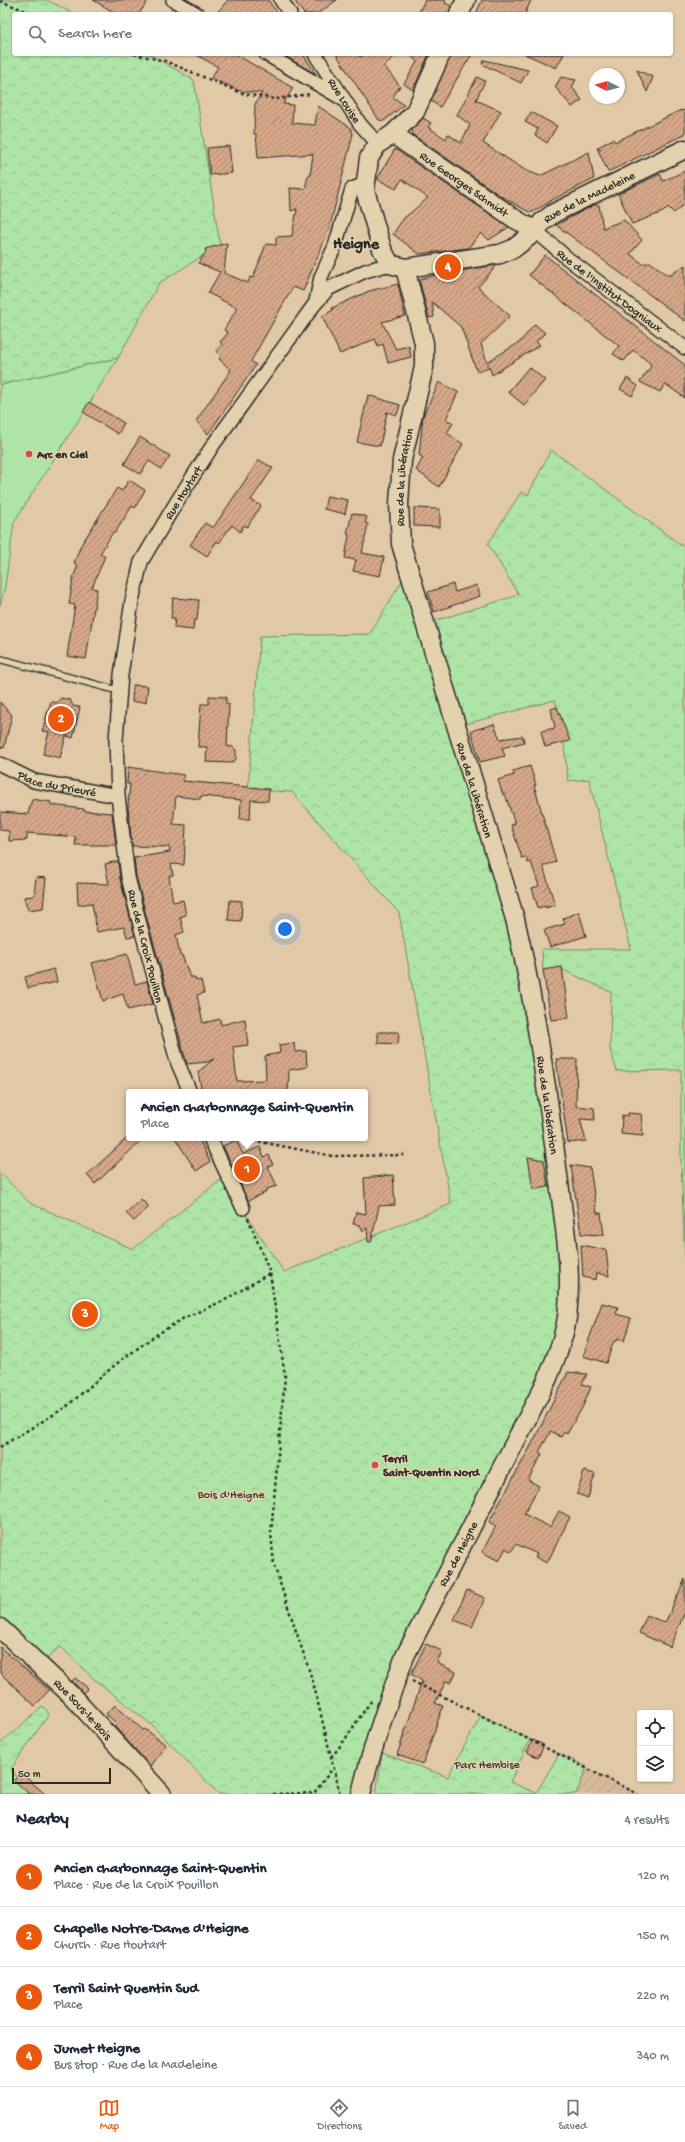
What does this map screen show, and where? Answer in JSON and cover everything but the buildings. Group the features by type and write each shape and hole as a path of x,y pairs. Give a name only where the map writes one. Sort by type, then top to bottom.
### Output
{"street":[{"path":"173,0 194,12"},
{"path":"281,0 289,12"},
{"path":"460,12 466,0"},
{"path":"269,56 344,100"},
{"name":"Rue Louise","path":"316,56 360,124 378,144"},
{"path":"314,306 321,277 335,246 352,189 365,184 369,158 378,144 393,134 415,112 440,56"},
{"name":"Rue Georges Schmidt","path":"393,134 515,219 536,231"},
{"name":"Rue de la Madeleine","path":"397,266 500,254 518,247 536,231 542,222 554,213 685,149"},
{"name":"Rue de la Libération","path":"365,184 382,248 397,266 424,343 424,367 402,460 399,504 401,544 515,919 534,1002 567,1232 570,1272 567,1318"},
{"path":"500,254 513,245 516,230 515,219"},
{"name":"Rue de l'Institut Dogniaux","path":"536,231 566,258 685,348"},
{"name":"Rue Houtart","path":"118,796 116,740 120,691 132,601 142,562 213,445 328,289 365,271 397,266"},
{"name":"Place du Prieuré","path":"0,764 34,781 118,796"},
{"name":"Rue de la Croix Pouillon","path":"118,796 128,876 175,1055 189,1089"},
{"path":"211,1141 243,1208"},
{"name":"Rue de Heigne","path":"361,1794 370,1756 398,1674 431,1605 547,1380 560,1344 567,1318"},
{"name":"Rue Sous-le-Bois","path":"0,1628 71,1695 162,1794"}],"lane":[{"path":"0,658 120,691"}],"path":[{"path":"0,1 29,12"},
{"path":"143,56 165,61 244,94 277,99 330,92"},
{"path":"256,1141 332,1156 405,1155"},
{"path":"243,1208 270,1273 284,1376 271,1533 274,1565 313,1682 330,1758 340,1794"},
{"path":"0,1447 66,1407 115,1365 159,1333 184,1318 225,1300 270,1273"},
{"path":"398,1674 638,1794"},
{"path":"330,1758 339,1749 348,1732 378,1692 391,1691"},
{"path":"273,1794 314,1793 333,1768"}],"shaded area":[{"path":"587,1767 639,1794 576,1794"}],"green space":[{"path":"0,0 47,0 70,12 12,12 12,56 152,56 194,80 220,245 159,283 118,358 0,385"},
{"name":"Arc en Ciel","path":"118,358 14,522 5,586 0,605 0,385"},
{"path":"551,450 685,548 685,1263 681,1160 681,1070 617,1071 610,1049 611,992 559,968 543,970 542,949 631,949 589,779 568,781 562,727 555,700 455,727 424,624 519,595 488,544 521,492 528,495"},
{"name":"Bois d'Heigne","path":"408,571 527,969 567,1318 431,1605 361,1794 219,1794 152,1725 94,1679 60,1646 40,1666 0,1628 0,1173 30,1203 133,1249 222,1179 284,1272 451,1204 399,913 292,792 248,790 260,636 370,634"},
{"path":"43,1706 49,1714 11,1769 31,1794 0,1794 0,1744"},
{"name":"Parc Hembise","path":"481,1715 530,1740 510,1782 536,1793 559,1754 587,1767 576,1794 376,1794 382,1753 448,1777"}],"place":[{"name":"Jumet Heigne","path":"448,267"},
{"name":"Arc en Ciel","path":"29,454"},
{"name":"Chapelle Notre-Dame d'Heigne","path":"61,719"},
{"name":"Ancien charbonnage Saint-Quentin","path":"247,1169"},
{"name":"Terril Saint Quentin Sud","path":"85,1314"},
{"name":"Terril Saint-Quentin Nord","path":"375,1465"}],"district":[{"name":"Heigne","path":"356,242"}]}
